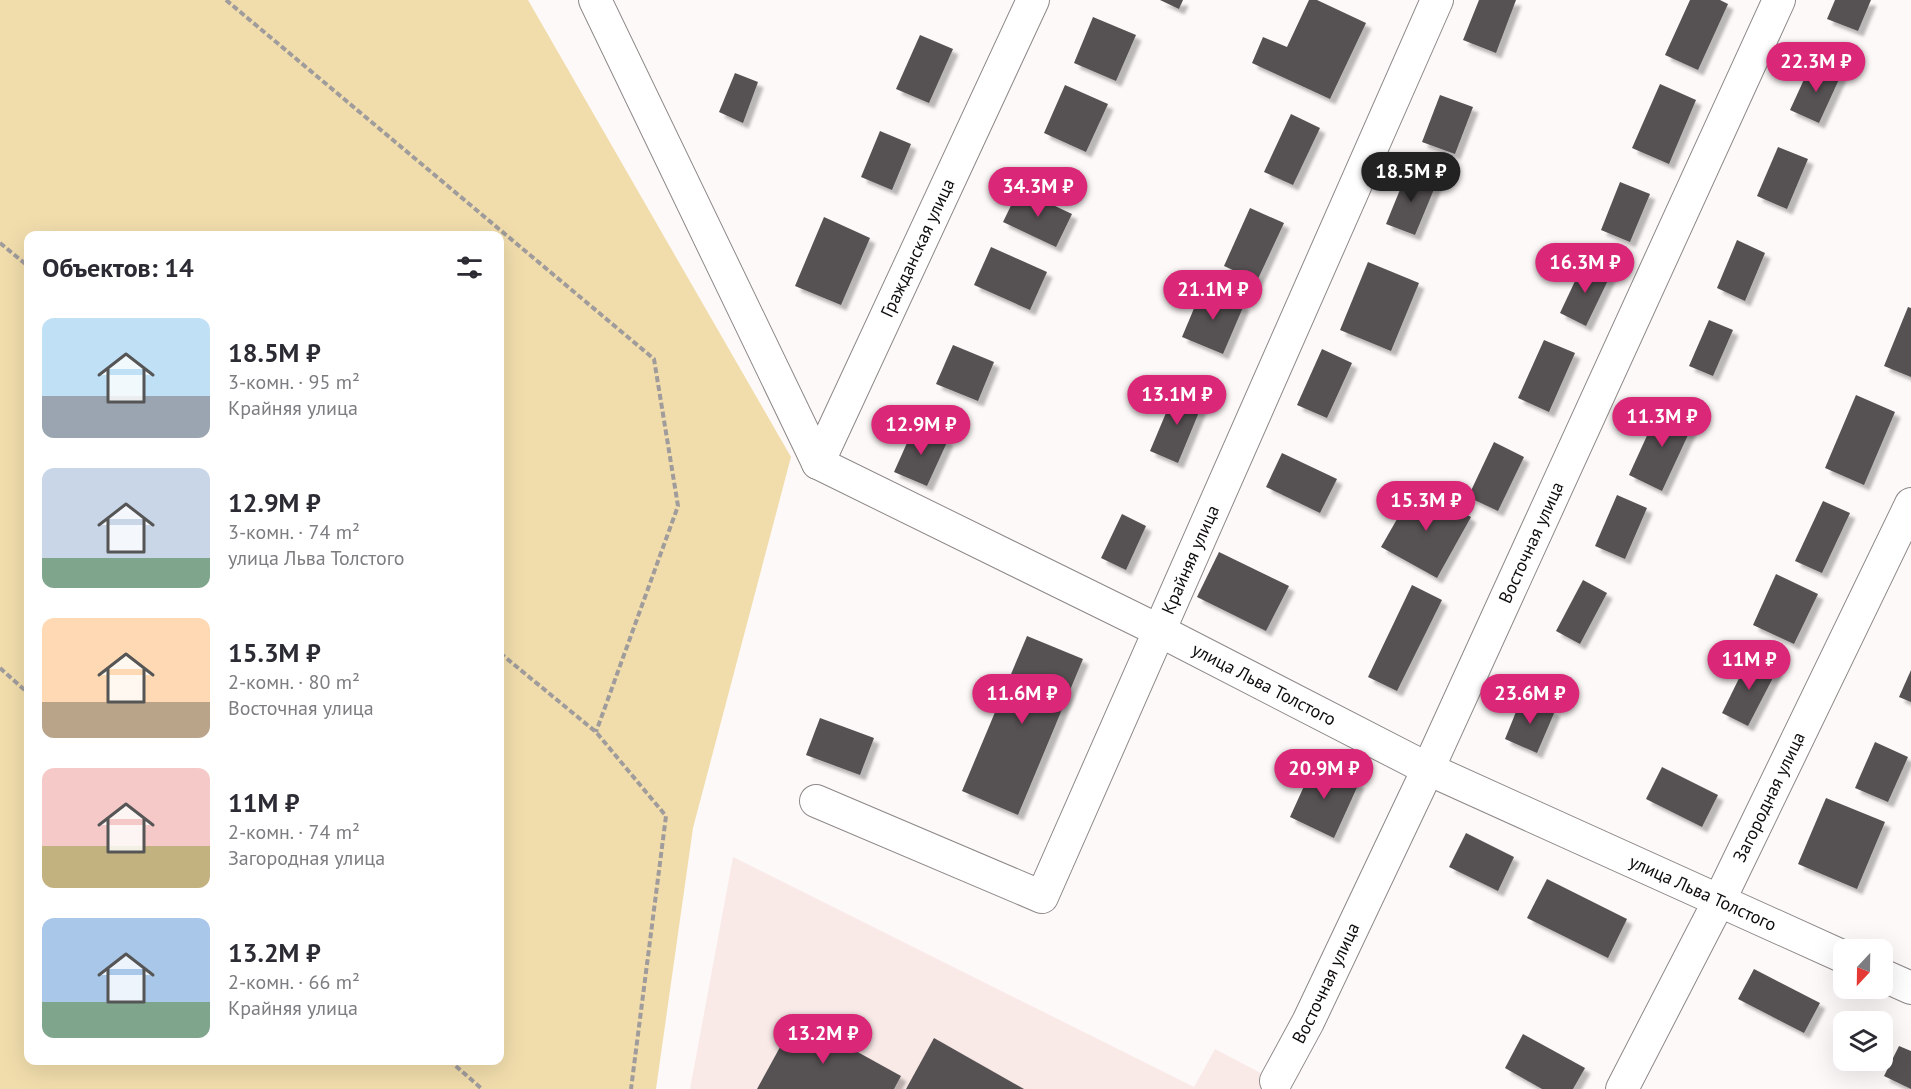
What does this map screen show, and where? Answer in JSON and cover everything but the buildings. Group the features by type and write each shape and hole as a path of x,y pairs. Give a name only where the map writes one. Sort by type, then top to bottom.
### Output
{"street":[{"path":"595,0 818,463"},
{"name":"Гражданская улица","path":"818,463 1033,0"},
{"name":"Крайняя улица","path":"816,801 1042,897 1437,0"},
{"name":"Восточная улица","path":"1276,1081 1308,1023 1428,769 1779,0"},
{"name":"улица Льва Толстого","path":"818,463 1160,631 1428,769 1833,952"},
{"name":"Загородная улица","path":"1622,1089 1720,899 1911,504"},
{"path":"1893,980 1911,988"}],"path":[{"path":"226,0 501,231"},
{"path":"504,233 654,359 678,506 596,732"},
{"path":"0,243 24,263"},
{"path":"504,656 596,732 666,816 631,1089"},
{"path":"0,668 24,689"},
{"path":"455,1065 482,1089"}],"shaded area":[{"path":"0,0 528,0 791,457 693,828 656,1089 0,1089"},
{"path":"733,857 1194,1087 1215,1049 1291,1089 690,1089"}]}
